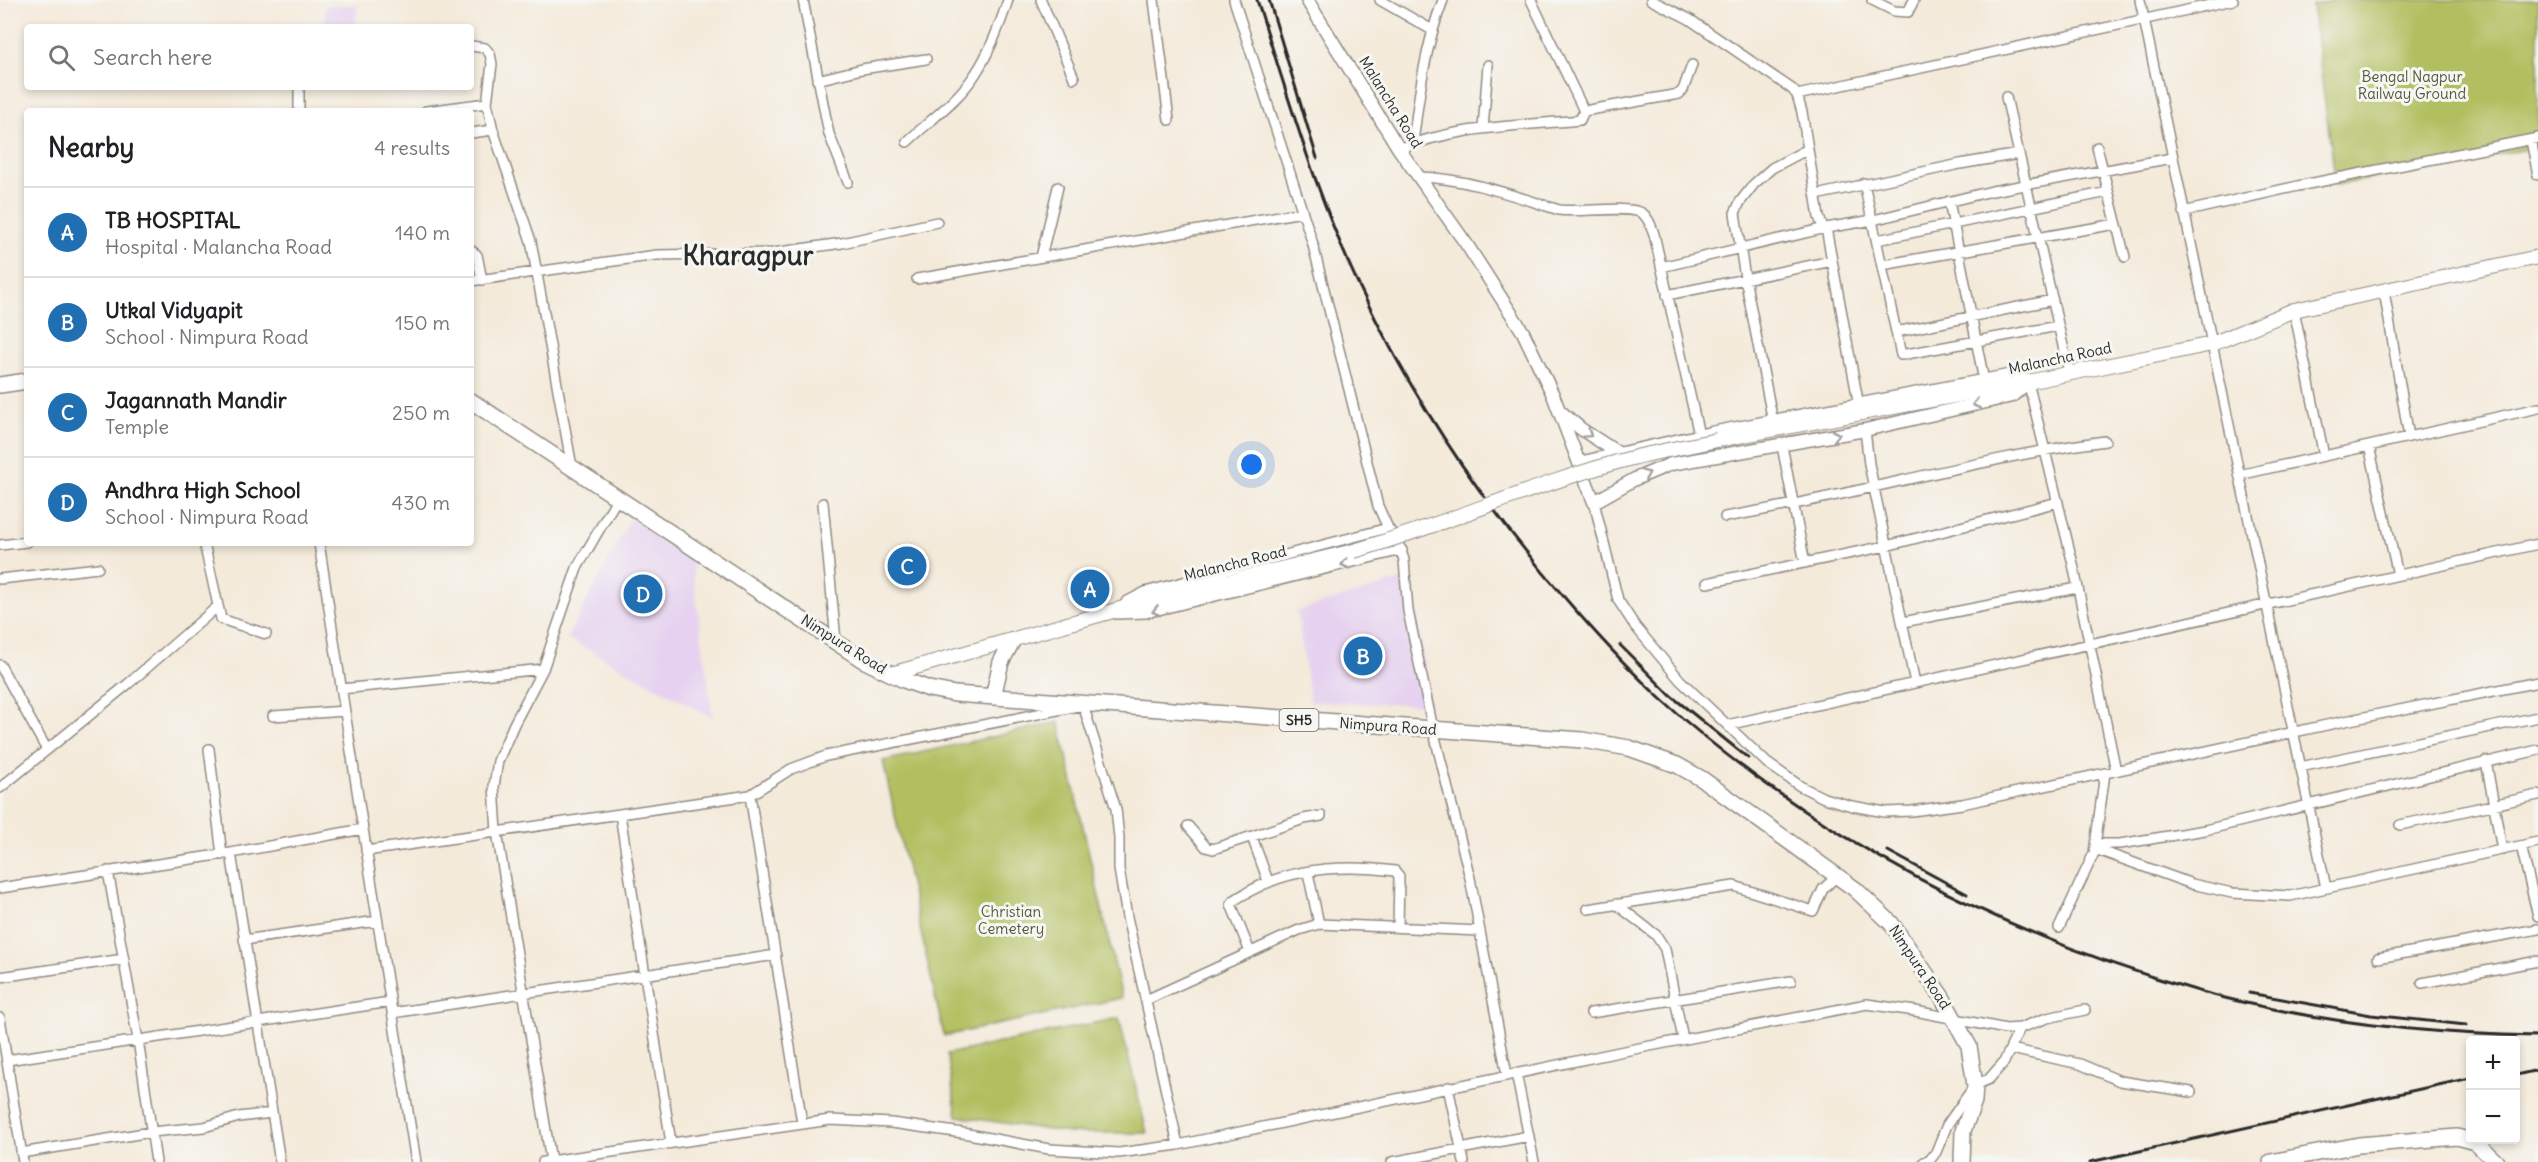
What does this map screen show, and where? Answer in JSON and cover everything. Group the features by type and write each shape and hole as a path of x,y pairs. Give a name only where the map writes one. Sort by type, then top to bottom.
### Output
{"main road":[{"name":"Malancha Road","path":"891,674 1102,614 1354,551 1411,534 1631,459 1717,440 2028,382 2212,344 2294,310 2538,257"},
{"path":"0,385 24,381"},
{"name":"Nimpura Road","path":"474,402 863,660 929,689 1083,705 1582,740 1629,748 1677,765 1735,801 1855,889 1892,923 1956,1020 1969,1046 1975,1085 1974,1101 1963,1131 1962,1162"},
{"path":"993,697 1001,662 1013,640"},
{"path":"2271,1162 2359,1145 2457,1137 2475,1142 2496,1162"}],"street":[{"path":"803,0 829,134 848,182"},
{"path":"907,141 960,93 976,74 998,32 1008,0"},
{"path":"1041,0 1074,78"},
{"path":"1154,0 1169,120"},
{"path":"1234,0 1312,241 1378,506 1402,550 1408,611 1433,729 1470,878 1512,1074 1534,1162"},
{"name":"Malancha Road","path":"1307,0 1399,149 1467,245 1523,332 1560,412 1594,502"},
{"path":"1380,0 1432,30"},
{"path":"1413,143 1422,72 1432,30 1443,0"},
{"path":"1399,149 1413,143 1483,129 1580,120 1584,111 1531,0"},
{"path":"1651,0 1689,19 1797,95 1822,225 1826,228 1859,406"},
{"path":"1872,0 1902,13 1908,12 1914,0"},
{"path":"2140,0 2326,888"},
{"path":"1797,95 2233,0"},
{"path":"474,46 480,46 490,54 492,64 487,103 493,130 531,241 572,467"},
{"path":"817,80 862,69 926,59"},
{"path":"1483,129 1488,65"},
{"path":"1584,111 1679,94 1683,90 1692,65"},
{"path":"299,90 299,108"},
{"path":"2006,97 2069,372"},
{"path":"449,108 487,103"},
{"path":"474,133 493,130"},
{"path":"2183,212 2298,186 2535,139 2538,175"},
{"path":"2097,147 2125,257"},
{"path":"1773,422 1735,224 1735,213 1740,202 1754,184 1772,168 1808,149"},
{"path":"1816,195 1864,183 2019,154"},
{"path":"1661,267 1949,201 2172,158"},
{"path":"1419,177 1444,179 1565,211 1640,212 1650,221 1699,435"},
{"path":"1864,183 1901,356 2058,326"},
{"path":"1041,257 1058,187"},
{"path":"1877,240 2032,210 2108,192"},
{"path":"1949,201 1984,381"},
{"path":"917,279 1302,212"},
{"path":"474,281 657,255 773,253 902,232 937,222"},
{"path":"1882,265 2116,224"},
{"path":"474,252 477,255 482,280"},
{"path":"1667,295 1832,261"},
{"path":"2384,291 2409,437"},
{"path":"1896,332 2053,300"},
{"path":"2294,310 2324,456"},
{"path":"1579,463 1699,435 2013,375 2028,382"},
{"path":"2028,382 2012,396 1865,430 1671,464 1635,479 1594,502 1618,600 1635,626 1680,680 1767,763 1800,786 1824,798 1885,812 1962,804 2293,732 2538,682"},
{"path":"2028,382 2058,502 2116,771"},
{"path":"2239,475 2538,408"},
{"path":"1560,412 1618,453"},
{"path":"1865,430 1874,488 1916,683"},
{"path":"1725,517 1794,506 2045,449 2105,441"},
{"path":"1782,446 1804,563"},
{"path":"2369,446 2398,575"},
{"path":"618,497 577,568 543,669 514,724 498,761 494,786 497,832 524,993 547,1161 830,1120 891,1124 963,1133 1049,1149 1119,1154 1178,1145 1448,1087 1867,1004 1915,1011 1998,1029 2020,1028 2047,1018 2085,1010"},
{"path":"823,502 836,641"},
{"path":"1707,583 1887,546 2058,502"},
{"path":"1102,614 1145,592 1388,528"},
{"path":"0,545 24,542"},
{"path":"1727,725 2538,544"},
{"path":"205,546 221,619 266,634"},
{"path":"319,546 416,1162"},
{"path":"1102,614 1146,613 1402,550"},
{"path":"0,579 98,568"},
{"path":"1903,622 2077,588"},
{"path":"0,788 217,607"},
{"path":"0,665 47,750"},
{"path":"341,689 543,669"},
{"path":"366,851 750,795 791,769 826,756 1083,705 1116,809 1119,869 1178,1145"},
{"path":"273,716 345,711"},
{"path":"2300,767 2538,717"},
{"path":"209,749 244,940 280,1162"},
{"path":"2095,847 2205,830 2538,750"},
{"path":"2486,761 2502,850"},
{"path":"2059,928 2095,847 2105,773"},
{"path":"750,795 802,1123"},
{"path":"2400,825 2538,795"},
{"path":"620,814 670,1143"},
{"path":"1188,826 1206,847 1213,849 1304,819 1321,816"},
{"path":"0,888 227,854 363,829"},
{"path":"1252,837 1268,881"},
{"path":"2095,847 2192,884 2232,893 2290,896 2538,842"},
{"path":"2521,846 2538,916"},
{"path":"1250,952 1231,904 1268,881 1308,873 1354,867 1398,872 1398,927"},
{"path":"108,871 138,1040 156,1162"},
{"path":"1308,873 1319,924"},
{"path":"1588,909 1734,886 1813,911 1823,889 1837,876"},
{"path":"1617,904 1661,940 1665,949 1683,1039"},
{"path":"244,940 377,921"},
{"path":"1146,1000 1250,952 1319,924 1480,931"},
{"path":"2378,958 2538,929"},
{"path":"392,1012 776,955"},
{"path":"0,977 124,959"},
{"path":"2422,983 2538,961"},
{"path":"1591,1013 1791,981"},
{"path":"7,1060 390,1002"},
{"path":"0,1018 22,1157 151,1131 214,1126 239,1118 272,1113"},
{"path":"1924,1162 1930,1160 1936,1152 1947,1125 1975,1085 1989,1079 1996,1072 2020,1028"},
{"path":"2010,1049 2080,1064 2120,1081 2191,1092"},
{"path":"1448,1087 1464,1162"},
{"path":"1392,1162 1529,1136"}],"shaded area":[{"path":"357,5 356,24 326,24 325,6"},
{"path":"632,516 690,551 713,718 567,638"},
{"path":"1412,577 1430,705 1310,702 1297,611"}],"green space":[{"name":"Bengal Nagpur Railway Ground","path":"2336,0 2538,0 2538,147 2336,185 2312,5"},
{"name":"Christian Cemetery","path":"1059,722 1122,998 944,1036 883,761"},
{"path":"1119,1018 1147,1133 1069,1133 957,1116 947,1054"}],"railway":[{"path":"1257,0 1306,153 1334,229 1388,343 1434,422 1485,498 1571,605 1652,691 1722,751 1784,797 1849,839 1916,877 1986,912 2057,943 2129,969 2202,992 2327,1019 2411,1029 2538,1036"},
{"path":"1269,0 1317,158"},
{"path":"1620,645 1670,695 1748,758"},
{"path":"1888,851 1967,894"},
{"path":"2249,993 2371,1015 2466,1025"},
{"path":"2520,1074 2538,1070"},
{"path":"2090,1162 2466,1079"}],"place":[{"name":"Jagannath Mandir","path":"907,566"},
{"name":"TB HOSPITAL","path":"1090,589"},
{"name":"Andhra High School","path":"643,594"},
{"name":"Utkal Vidyapit","path":"1363,656"}],"district":[{"name":"Kharagpur","path":"748,255"}]}
